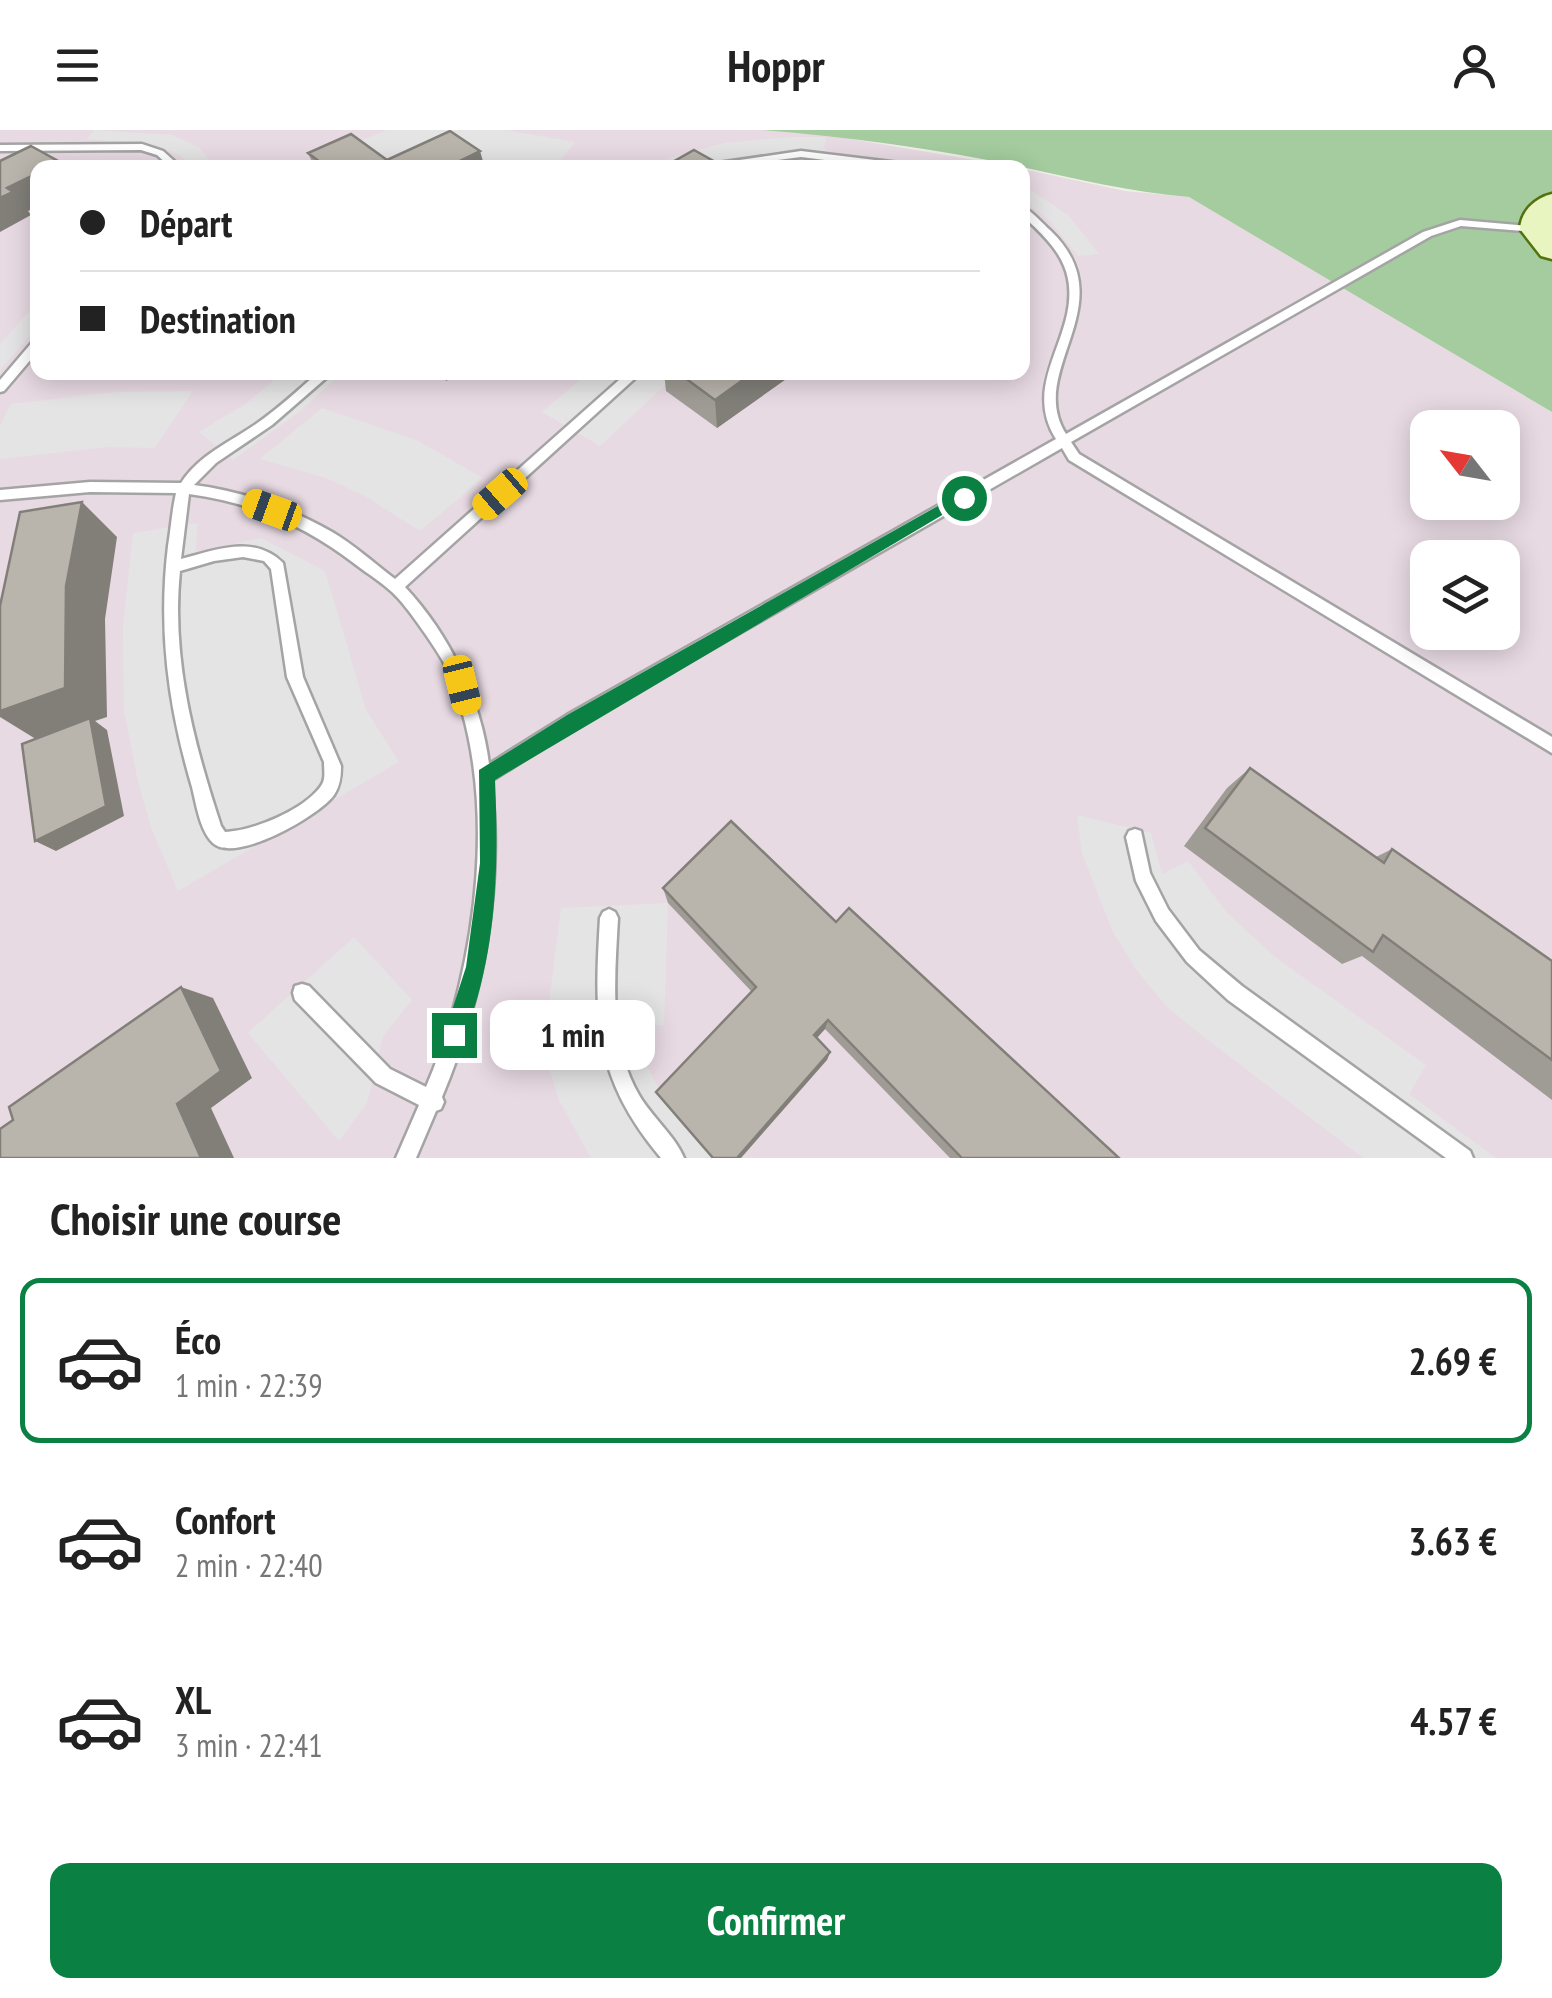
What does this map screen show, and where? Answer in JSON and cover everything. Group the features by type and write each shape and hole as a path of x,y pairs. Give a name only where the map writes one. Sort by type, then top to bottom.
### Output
{"lane":[{"path":"15,164 60,146"},
{"path":"0,148 142,147 167,160"},
{"path":"754,160 802,154 851,160"},
{"path":"1030,216 1058,242 1077,282 1073,322 1053,362 1050,380 1055,427 1062,443 1093,468 1552,746"},
{"path":"486,776 573,720 1427,234 1460,223 1547,227"},
{"path":"0,388 30,352"},
{"path":"172,567 247,550 272,558 278,567 296,676 332,762 334,776 327,791 245,840 221,840 214,832 185,747 170,643 172,567 184,488 198,472 266,424 317,380"},
{"path":"396,586 627,380"},
{"path":"0,496 96,485 184,488 248,501 296,518 354,551 396,586 433,630 462,685 486,776 489,863 476,967 434,1102 406,1158"},
{"path":"1134,837 1149,888 1162,915 1193,956 1235,993 1463,1158"},
{"path":"609,918 604,1012 609,1052 626,1094 674,1158"},
{"path":"302,993 384,1076 434,1102"}],"shaded area":[{"path":"0,130 762,130 828,135 975,160 30,160 30,380 1030,380 1030,171 1125,191 1189,197 1552,412 1552,1158 0,1158"},
{"path":"94,130 172,135 200,148 209,160 185,160 156,145 87,139"},
{"path":"386,130 505,130 575,142 561,160 468,160 438,155 403,160 317,160"},
{"path":"826,137 824,149 852,160 661,160 724,143"},
{"path":"1030,189 1069,216 1099,254 1078,256 1050,221 1030,205"},
{"path":"30,311 30,335 0,370 0,344"},
{"path":"274,380 334,380 299,412 233,460 199,432 244,405"},
{"path":"580,380 671,380 600,446 542,412"},
{"path":"193,391 155,448 107,447 0,459 0,426 11,404 117,392"},
{"path":"322,408 416,440 483,478 420,531 365,496 326,478 260,459"},
{"path":"197,523 196,552 261,538 325,571 366,710 399,762 178,891 151,827 138,782 124,710 123,626 133,533"},
{"path":"1077,815 1151,833 1162,874 1188,861 1227,913 1275,957 1426,1065 1409,1094 1496,1158 1363,1158 1166,1006 1135,968 1112,930 1082,853"},
{"path":"668,903 664,1025 626,1025 663,1097 715,1158 591,1158 558,1098 547,1060 547,1019 561,908"},
{"path":"354,937 412,1000 383,1036 367,1103 339,1141 248,1033"}],"green space":[{"path":"762,130 1552,130 1552,412 1189,197 1030,169 1030,160 985,160 860,140"}],"building":[{"path":"450,131 480,151 461,160 387,160"},
{"path":"351,134 387,160 317,160 308,153"},
{"path":"31,146 56,160 30,160 30,177 7,188 13,192 0,198 0,161"},
{"path":"694,150 712,160 676,160"},
{"path":"688,380 743,380 715,400"},
{"path":"82,502 66,586 65,688 0,711 0,606 20,512"},
{"path":"90,718 106,806 35,841 22,744"},
{"path":"1250,768 1384,863 1392,849 1552,961 1552,1060 1383,935 1373,952 1205,828"},
{"path":"731,821 836,922 849,908 1119,1158 962,1158 828,1020 814,1035 830,1052 737,1158 713,1158 656,1092 756,987 663,888"},
{"path":"181,987 221,1071 177,1104 201,1158 0,1158 0,1129 13,1120 9,1107"}],"route":[{"path":"454,1035 476,967 489,863 486,776 573,720 964,498"}]}
